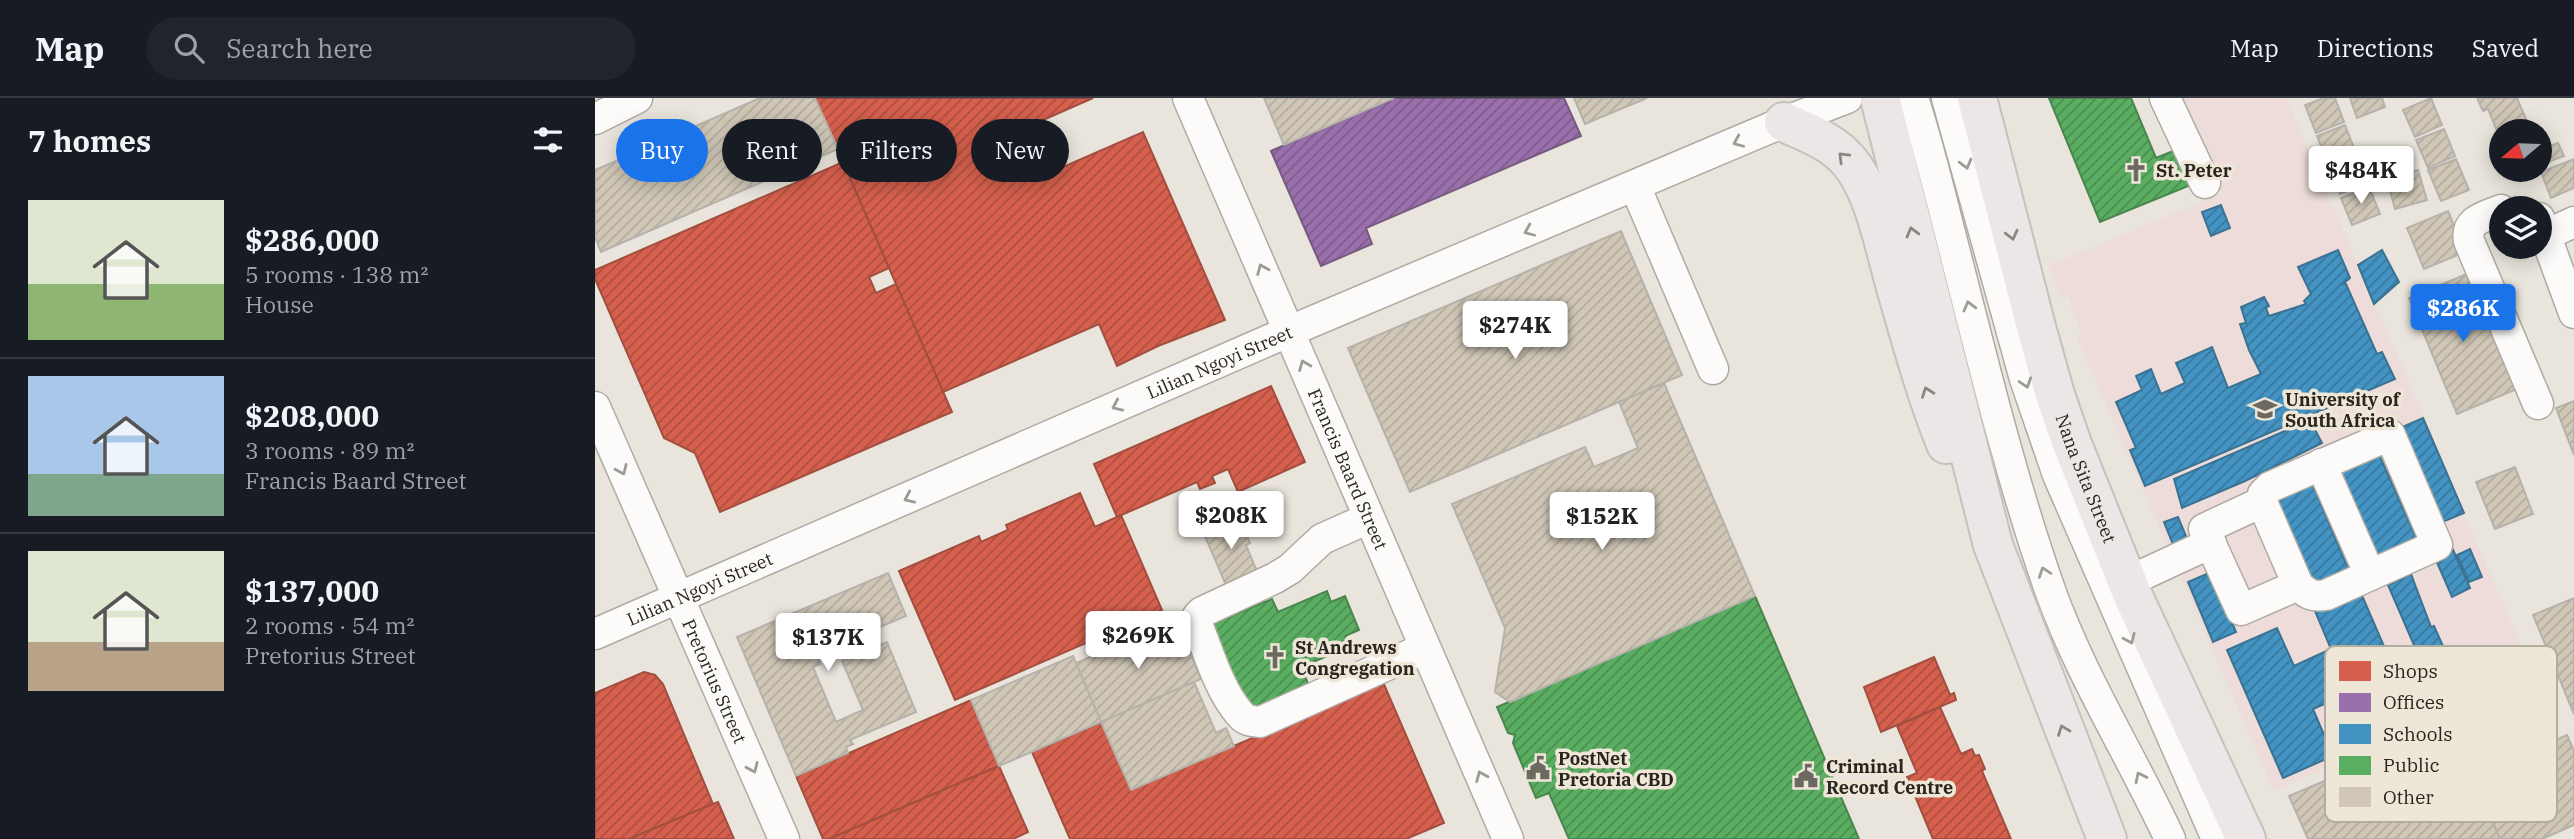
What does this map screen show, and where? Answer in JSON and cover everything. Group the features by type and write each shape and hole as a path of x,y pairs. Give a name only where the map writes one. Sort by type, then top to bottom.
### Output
{"main road":[{"path":"1880,98 1993,545"},
{"name":"Nana Sita Street","path":"1977,98 2055,395 2127,582 2246,839"},
{"path":"1784,122 1827,143 1845,156 1859,175 1876,217 1924,387 1963,485 1993,545 2107,839"}],"street":[{"path":"595,119 637,98"},
{"name":"Francis Baard Street","path":"1188,98 1508,839"},
{"name":"Lilian Ngoyi Street","path":"595,634 1290,331 1784,122 1847,98"},
{"path":"1913,98 1984,365 2042,565 2068,636 2169,839"},
{"path":"1947,98 2025,379 2058,475 2217,839"},
{"path":"2165,98 2205,183"},
{"path":"1635,186 1713,369"},
{"path":"2489,215 2471,223 2467,231 2469,241 2538,404"},
{"path":"2552,221 2574,222"},
{"path":"2552,253 2574,313"},
{"name":"Pretorius Street","path":"595,407 784,839"},
{"path":"2390,435 2437,545 2326,595 2308,595 2298,585 2262,502 2263,495 2274,484 2321,464 2390,435"},
{"path":"2321,464 2370,575"},
{"path":"2262,502 2204,529 2241,610 2298,585"},
{"path":"1369,518 1322,539 1290,569 1275,578 1202,612 1198,616 1197,624 1226,690 1241,716 1259,722 1425,648"},
{"path":"2127,582 2211,543"}],"shaded area":[{"name":"University of South Africa","path":"2181,98 2286,98 2521,644 2325,646 2325,769 2274,791 2076,335 2082,333 2068,297 2062,299 2048,266 2223,193"}],"building: Shops":[{"path":"815,98 1093,98 1045,119 971,119 971,182 1069,182 1069,164 1143,132 1225,320 1158,346 1117,366 1099,324 943,392 852,182 957,182 957,119 836,119 836,146"},
{"path":"836,165 836,182 852,182 889,268 869,277 876,293 896,284 952,412 720,512 695,453 664,438 595,279 595,270 797,182 822,182 822,171"},
{"path":"1271,386 1305,462 1238,492 1228,469 1212,476 1215,483 1200,489 1197,482 1117,517 1094,464"},
{"path":"1080,493 1095,527 1121,515 1162,610 955,700 899,571 979,536 981,542 1008,530 1006,525"},
{"path":"1934,657 1950,695 1954,693 1956,700 1881,732 1864,687"},
{"path":"644,672 655,675 663,684 713,804 629,839 595,839 595,693"},
{"path":"1383,682 1444,823 1406,839 1070,839 1032,752 1101,722 1131,790"},
{"path":"971,700 999,766 829,839 823,839 796,776"},
{"path":"1940,707 1961,754 1972,749 1975,756 1979,755 1985,769 1982,771 2011,839 1933,839 1907,777 1917,773 1897,726"},
{"path":"999,766 1028,832 1013,839 829,839"},
{"path":"718,802 734,839 629,839 713,804"}],"building: Offices":[{"path":"1394,98 1564,98 1581,136 1366,228 1372,244 1321,266 1271,151"}],"building: Schools":[{"path":"2221,205 2230,228 2211,236 2202,212"},
{"path":"2338,250 2350,278 2343,284 2346,284 2377,354 2382,352 2395,379 2145,486 2130,450 2136,448 2116,402 2142,390 2136,376 2151,369 2161,394 2185,383 2176,363 2212,347 2228,388 2261,374 2240,324 2246,323 2241,307 2264,297 2269,306 2266,308 2269,316 2306,304 2304,301 2311,294 2298,267"},
{"path":"2382,250 2399,282 2374,304 2358,265"},
{"path":"2423,418 2464,513 2440,523 2400,428"},
{"path":"2310,420 2322,443 2182,508 2174,479"},
{"path":"2377,450 2419,544 2378,562 2337,467"},
{"path":"2310,478 2350,573 2310,591 2269,496"},
{"path":"2178,517 2188,541 2174,547 2164,522"},
{"path":"2450,543 2470,588 2452,597 2432,551"},
{"path":"2470,549 2482,577 2469,582 2457,555"},
{"path":"2211,572 2236,632 2213,642 2188,582"},
{"path":"2411,574 2431,627 2434,626 2443,646 2414,646 2388,585"},
{"path":"2360,591 2384,646 2330,646 2315,611"},
{"path":"2277,628 2294,666 2325,652 2325,704 2313,709 2325,737 2325,760 2283,778 2227,650"}],"building: Public":[{"name":"St. Peter","path":"2049,98 2131,98 2156,158 2183,147 2198,182 2100,222"},
{"name":"St Andrews Congregation","path":"1327,591 1331,602 1345,596 1359,630 1345,636 1349,647 1301,667 1310,688 1249,713 1212,624 1272,599 1278,612"},
{"path":"1755,596 1859,839 1569,839 1549,793 1536,798 1513,743 1515,735 1508,733 1497,707"}],"building: Other":[{"path":"760,98 815,98 836,150 822,156 822,119 722,119 722,182 762,182 601,252 595,237 595,170 616,161 616,182 708,182 708,121"},
{"path":"1264,98 1394,98 1284,145"},
{"path":"1574,98 1647,98 1585,124"},
{"path":"2324,98 2335,98 2344,122 2316,133 2305,105"},
{"path":"2350,98 2382,98 2385,107 2357,118"},
{"path":"2431,98 2442,125 2415,137 2403,110"},
{"path":"2477,98 2517,98 2526,119 2492,119 2488,109 2483,111"},
{"path":"2345,125 2356,153 2328,164 2317,136"},
{"path":"2444,129 2455,156 2428,168 2416,140"},
{"path":"2558,143 2564,156 2552,161 2552,145"},
{"path":"2357,156 2368,183 2340,194 2329,167"},
{"path":"2456,159 2469,190 2441,201 2428,170"},
{"path":"2574,159 2574,188 2550,196 2545,182 2552,182 2552,168"},
{"path":"2418,170 2427,200 2395,209 2387,179"},
{"path":"2369,187 2380,214 2352,225 2341,198"},
{"path":"2448,211 2465,252 2424,269 2407,228"},
{"path":"1621,231 1682,375 1410,492 1348,348"},
{"path":"2469,273 2517,389 2457,414 2409,298"},
{"path":"1664,383 1755,596 1510,702 1495,692 1505,628 1452,504 1585,447 1594,467 1638,448 1619,402"},
{"path":"2574,401 2574,455 2556,408"},
{"path":"2515,467 2533,514 2495,529 2476,482"},
{"path":"1237,512 1250,543 1246,545 1260,579 1229,592 1201,527"},
{"path":"888,573 906,616 816,654 820,664 813,667 836,722 863,710 842,661 887,642 916,712 850,740 853,744 846,747 848,753 796,776 737,637"},
{"path":"2574,598 2574,714 2557,673 2557,646 2546,646 2533,615"},
{"path":"1176,621 1201,679 1101,722 1076,663"},
{"path":"1073,656 1101,722 999,766 971,700"},
{"path":"1194,682 1216,733 1226,728 1234,746 1131,790 1101,722"},
{"path":"2567,735 2574,751 2574,825 2542,839 2500,839 2493,822 2557,822 2557,739"},
{"path":"2325,781 2325,822 2493,822 2500,839 2308,839 2289,796"}],"place":[{"name":"St. Peter","path":"2136,170"},
{"name":"University of South Africa","path":"2265,409"},
{"name":"St Andrews Congregation","path":"1275,657"},
{"name":"PostNet Pretoria CBD","path":"1538,768"},
{"name":"Criminal Record Centre","path":"1806,776"}]}
